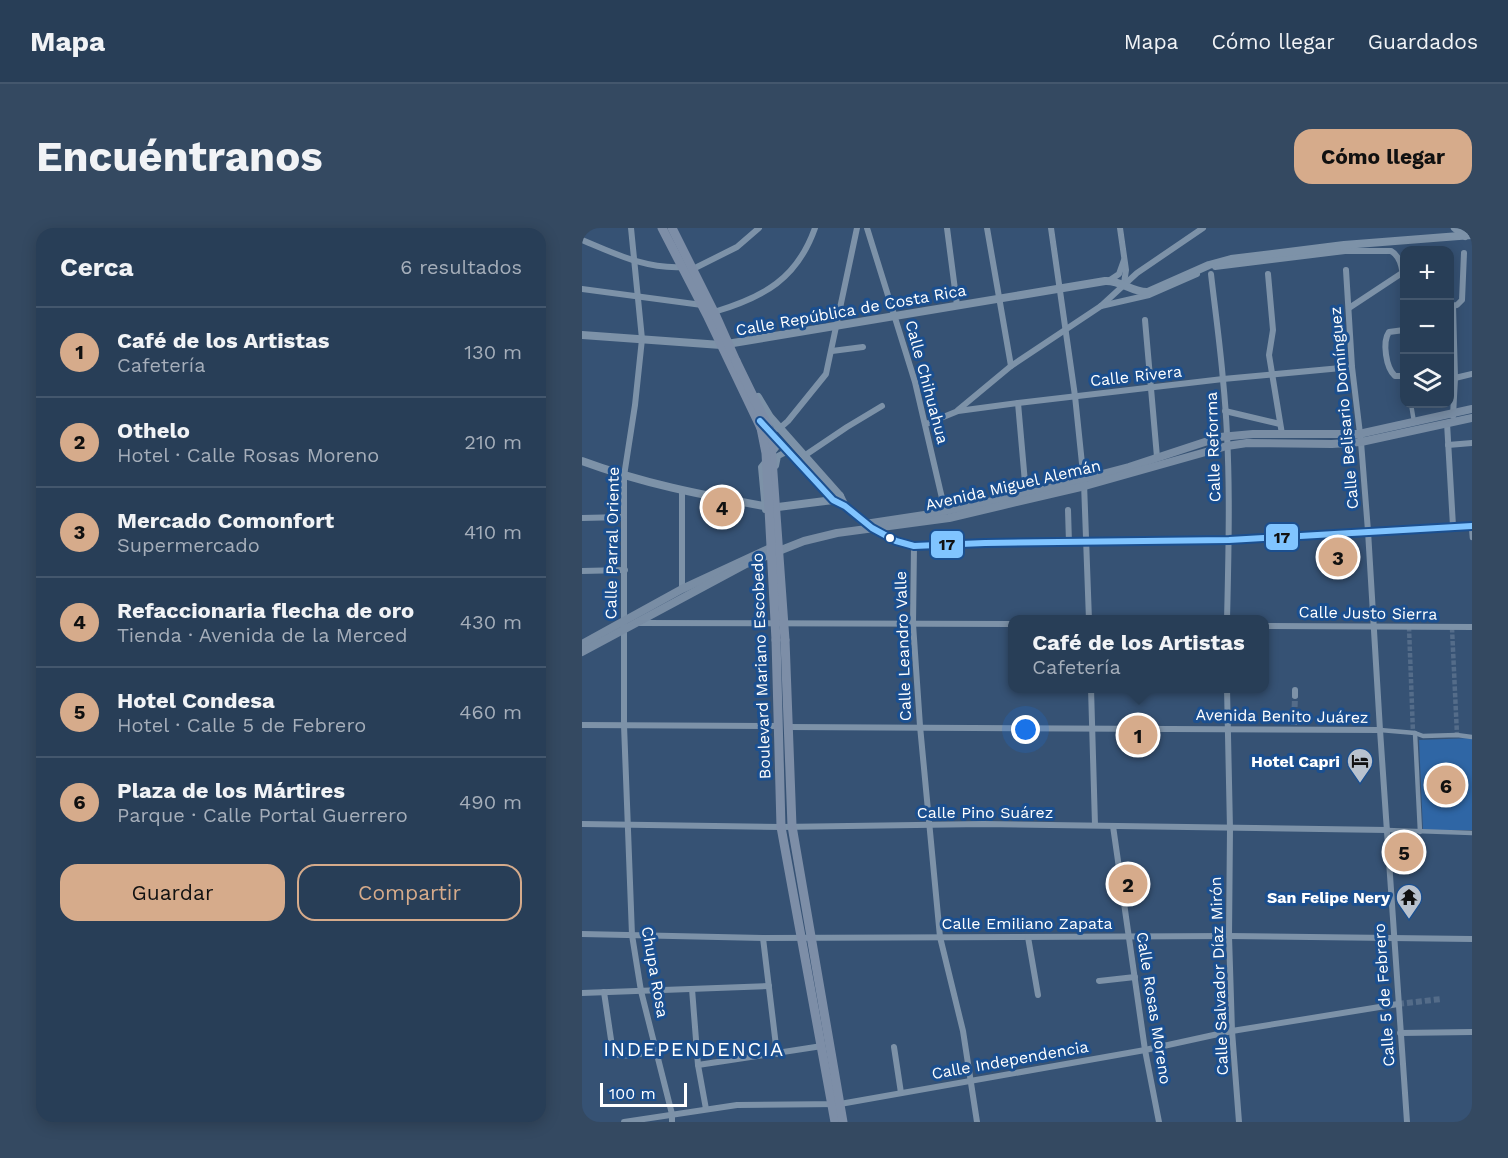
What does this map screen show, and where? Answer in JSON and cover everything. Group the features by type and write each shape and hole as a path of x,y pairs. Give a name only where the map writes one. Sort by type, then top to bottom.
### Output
{"main road":[{"name":"Boulevard Mariano Escobedo","path":"662,228 702,305 736,361 770,431 792,826 805,938 822,1046 836,1104 843,1122"},
{"name":"Boulevard Mariano Escobedo","path":"672,228 714,312 760,423 766,453 781,637"},
{"name":"Avenida Miguel Alemán","path":"869,526 949,518 1084,483 1227,441 1332,444 1451,420 1472,409"},
{"name":"Avenida Miguel Alemán","path":"582,652 682,589 781,546 1084,483 1157,457 1227,441 1282,434 1360,438 1414,422 1472,418"},
{"name":"Avenida Miguel Alemán","path":"582,644 624,626 638,623 768,552"},
{"path":"658,611 659,623"},
{"name":"Boulevard Mariano Escobedo","path":"785,724 781,827 805,938 836,1104 835,1122"}],"street":[{"name":"Calle Parral Oriente","path":"628,824 624,724 624,476 642,339 631,228"},
{"path":"693,269 737,247 759,228"},
{"path":"714,312 753,298 783,280 804,253 815,228"},
{"path":"760,423 771,428 780,428 826,374 857,228"},
{"name":"Calle Chihuahua","path":"867,228 926,424 945,511"},
{"path":"947,228 957,305"},
{"path":"987,228 1011,366"},
{"path":"1051,228 1076,396 1084,483 1089,615"},
{"path":"1120,228 1126,270 1124,284"},
{"path":"958,411 1011,366 1101,306 1137,273 1193,231 1203,228"},
{"path":"1455,228 1467,233"},
{"name":"Calle República de Costa Rica","path":"582,334 726,345 837,324 1110,280 1138,291 1148,292 1209,264 1231,259 1467,233"},
{"path":"582,240 634,262 665,268 683,267"},
{"path":"1101,306 1149,296 1218,266 1345,251 1391,251 1398,256 1400,264"},
{"path":"1454,304 1462,300 1464,253"},
{"path":"1110,280 1119,274 1124,260"},
{"name":"Calle Belisario Domínguez","path":"1346,270 1352,367 1368,531 1387,830"},
{"name":"Calle Reforma","path":"1211,274 1223,379 1227,441 1229,540 1227,615"},
{"path":"1268,274 1274,330 1269,350 1282,434"},
{"path":"1349,308 1400,274"},
{"path":"582,289 702,305"},
{"path":"1145,320 1157,457"},
{"path":"1400,331 1389,332 1385,338 1390,372 1395,376 1400,376"},
{"name":"Calle Leandro Valle","path":"726,345 780,428 837,498"},
{"path":"832,351 863,347"},
{"path":"1454,354 1455,378 1448,446 1454,526"},
{"name":"Calle Rivera","path":"926,424 958,411 1223,379 1352,367"},
{"path":"1455,378 1472,374"},
{"path":"1018,403 1026,494"},
{"path":"804,456 882,406"},
{"path":"1412,408 1414,422"},
{"path":"1225,411 1280,424"},
{"name":"Calle Leandro Valle","path":"760,423 845,506 869,526 896,541 914,546 913,624 940,937 963,1032 977,1122"},
{"path":"780,443 760,467 772,624 781,637"},
{"path":"1448,446 1472,443"},
{"path":"781,637 786,624 776,462 778,456 788,451"},
{"path":"582,461 624,476 764,506 778,507 837,498"},
{"path":"682,490 682,589"},
{"path":"1068,510 1069,543"},
{"path":"582,518 624,517"},
{"path":"914,546 1229,540 1472,525 1472,538"},
{"path":"582,571 625,570"},
{"path":"638,623 1008,624"},
{"name":"Calle Justo Sierra","path":"1269,626 1472,627"},
{"path":"1091,693 1095,825"},
{"path":"1227,693 1230,829"},
{"name":"Avenida Benito Juárez","path":"582,725 785,724 1227,729 1294,727 1380,730"},
{"path":"1380,730 1415,733 1423,736 1472,737"},
{"path":"1415,733 1420,832"},
{"name":"Calle Pino Suárez","path":"582,824 781,827 1095,825 1387,830"},
{"name":"Chupa Rosa","path":"628,824 632,935 641,991 672,1114 672,1122"},
{"name":"Calle Rosas Moreno","path":"1113,826 1145,1050 1159,1122"},
{"name":"Calle Salvador Díaz Mirón","path":"1230,829 1228,936 1239,1122"},
{"path":"1387,830 1472,833"},
{"name":"Calle 5 de Febrero","path":"1387,830 1407,1122"},
{"name":"Calle Emiliano Zapata","path":"582,934 763,938 1228,936 1472,939"},
{"path":"1028,937 1038,995"},
{"path":"763,938 777,1054"},
{"path":"1099,981 1135,977"},
{"path":"582,993 769,986"},
{"path":"692,989 698,1065 706,1109"},
{"path":"604,992 613,1053 617,1055 657,1051"},
{"name":"Calle Independencia","path":"624,1122 706,1109 761,1104 836,1104 1145,1050 1232,1031 1398,1004"},
{"path":"1400,1033 1472,1032"},
{"path":"698,1065 822,1046"},
{"path":"894,1047 901,1093"}],"shaded area":[{"path":"1472,738 1472,830 1423,830 1419,740"}],"tunnel":[{"path":"1409,627 1413,733"},
{"path":"1452,628 1457,735"},
{"path":"1294,725 1295,696"},
{"path":"1398,1004 1441,999"}],"transit line":[{"name":"17","path":"760,421 833,500 845,506 872,528 896,541 914,546 1229,540 1472,526"}],"place":[{"name":"Refaccionaria flecha de oro","path":"722,507"},
{"name":"Mercado Comonfort","path":"1338,557"},
{"name":"Café de los Artistas","path":"1138,735"},
{"name":"Hotel Capri","path":"1360,784"},
{"name":"Plaza de los Mártires","path":"1446,785"},
{"name":"Hotel Condesa","path":"1404,852"},
{"name":"Othelo","path":"1128,884"},
{"name":"San Felipe Nery","path":"1409,920"}],"district":[{"name":"INDEPENDENCIA","path":"694,1049"}]}
